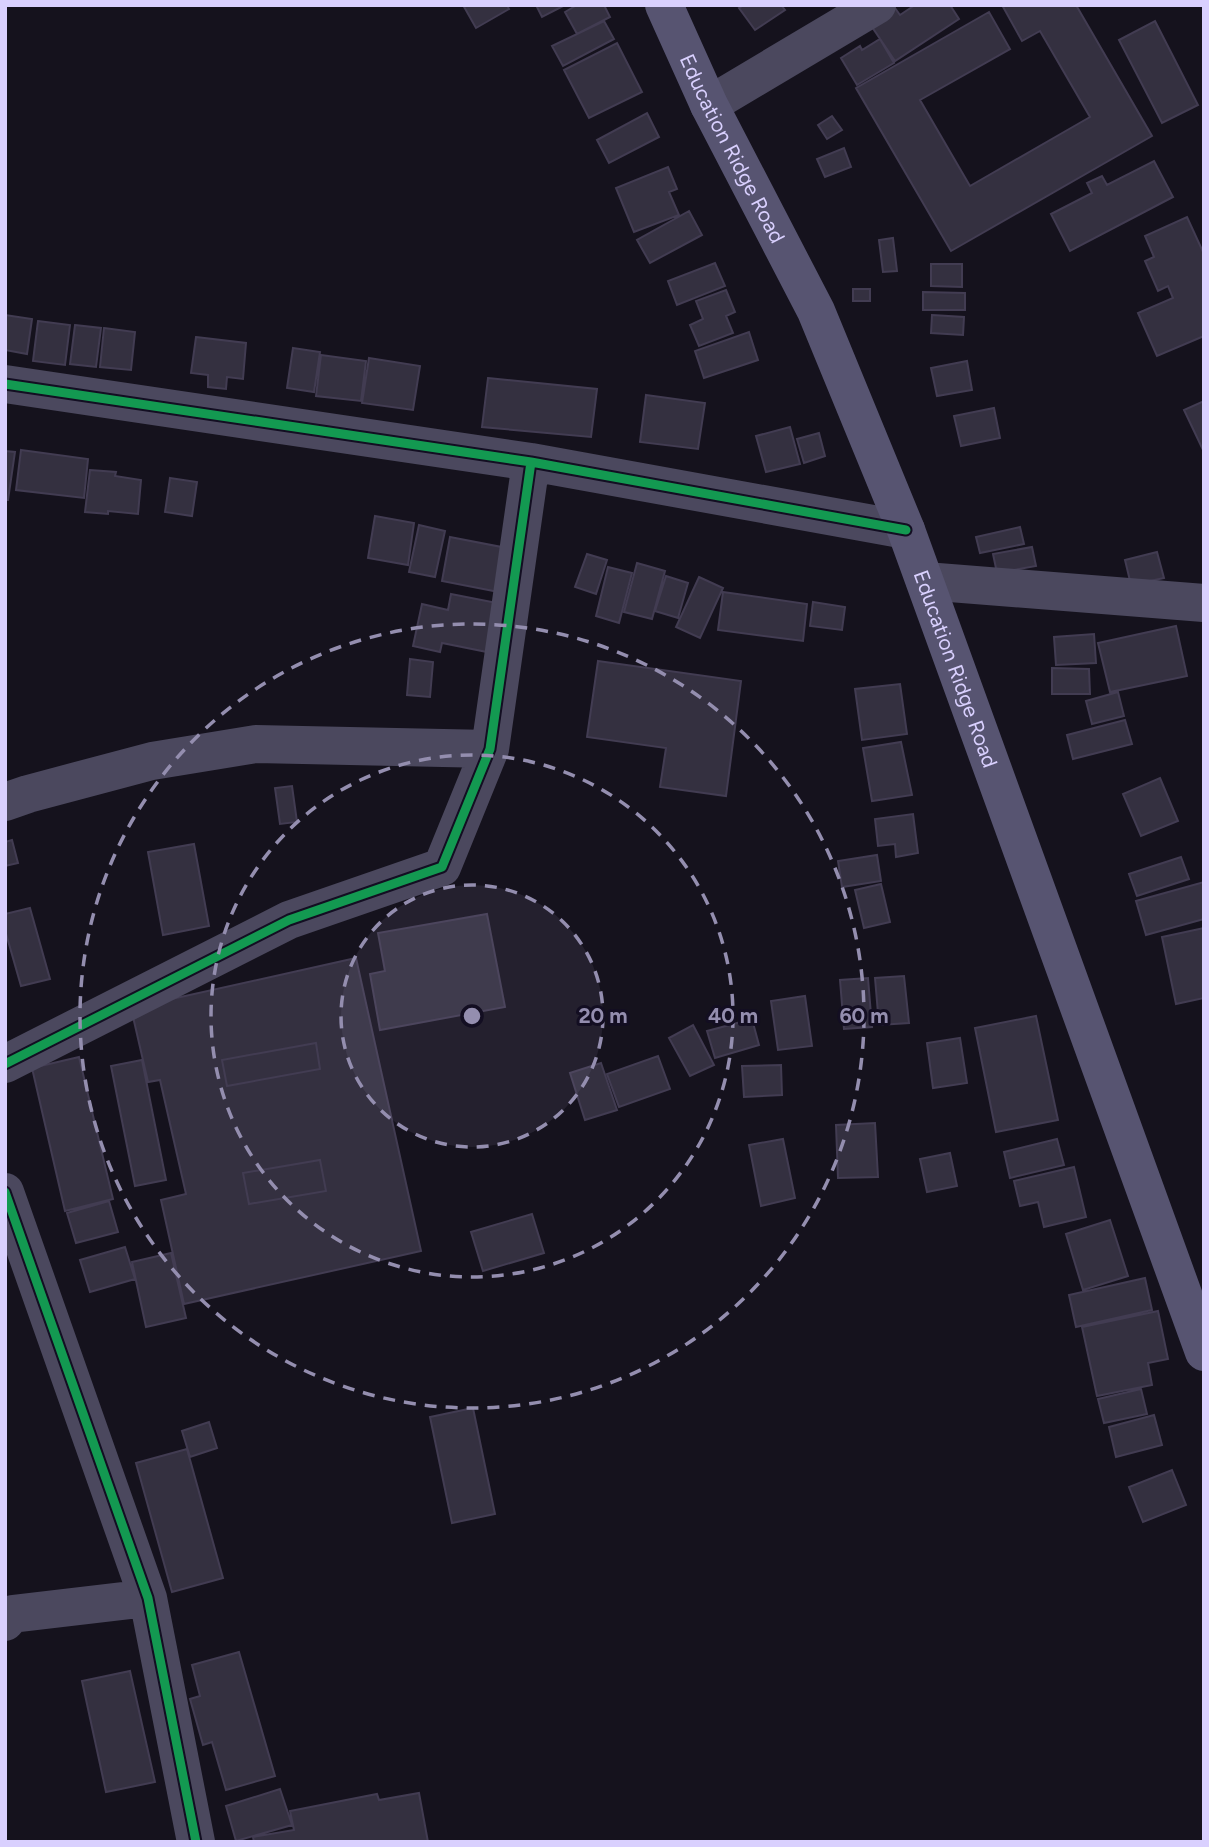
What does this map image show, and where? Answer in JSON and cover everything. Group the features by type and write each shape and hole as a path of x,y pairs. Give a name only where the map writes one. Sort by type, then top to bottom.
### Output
{"main road":[{"name":"Education Ridge Road","path":"664,5 709,105 816,312 906,530 1204,1352"}],"street":[{"path":"709,105 877,5"},
{"path":"5,384 531,462 906,530"},
{"path":"5,1063 289,919 442,867 490,749 531,462"},
{"path":"926,581 1204,603"},
{"path":"5,802 152,761 256,744 490,749"},
{"path":"5,1192 148,1598 196,1842"},
{"path":"8,1614 148,1598"}],"building":[{"path":"463,5 507,5 509,9 476,28"},
{"path":"536,5 565,5 542,17"},
{"path":"577,5 604,5 610,17 577,34 565,12"},
{"path":"744,5 781,5 785,10 755,30 739,8"},
{"path":"915,5 950,5 959,19 895,61 870,24 895,8 900,15"},
{"path":"1002,5 1076,5 1152,136 951,251 856,88 989,12 1010,49 920,100 970,186 1090,117 1040,31 1022,41"},
{"path":"604,21 614,39 563,66 552,46"},
{"path":"1155,21 1198,105 1162,123 1119,40"},
{"path":"880,39 894,63 857,85 841,58 860,46 862,50"},
{"path":"617,43 642,92 589,118 564,70"},
{"path":"647,113 659,137 609,163 597,140"},
{"path":"832,116 842,130 827,139 818,125"},
{"path":"844,148 851,167 825,177 817,159"},
{"path":"1154,161 1173,197 1070,251 1051,214 1092,193 1087,183 1102,176 1107,185"},
{"path":"668,167 677,189 669,192 679,215 634,232 616,188"},
{"path":"689,211 702,235 650,263 637,240"},
{"path":"1187,217 1204,254 1204,336 1157,356 1138,313 1173,298 1168,286 1158,291 1145,261 1154,257 1145,236"},
{"path":"893,238 897,271 883,272 879,240"},
{"path":"715,263 725,286 677,305 668,281"},
{"path":"931,264 962,264 962,287 931,286"},
{"path":"853,289 870,289 870,301 853,301"},
{"path":"726,290 735,312 726,316 733,333 699,346 690,325 703,319 696,301"},
{"path":"923,292 965,293 965,310 923,310"},
{"path":"5,315 32,319 27,354 5,350"},
{"path":"932,315 964,317 963,335 931,333"},
{"path":"38,321 70,325 65,365 33,361"},
{"path":"75,325 101,328 96,367 70,364"},
{"path":"104,328 135,332 131,370 100,367"},
{"path":"749,332 758,360 704,378 695,351"},
{"path":"196,337 246,343 243,379 227,377 226,389 208,387 208,375 191,373"},
{"path":"293,348 320,352 314,392 287,388"},
{"path":"321,355 366,361 361,401 316,396"},
{"path":"369,358 420,366 413,410 362,403"},
{"path":"967,361 972,390 937,396 931,368"},
{"path":"488,378 597,389 591,437 482,427"},
{"path":"646,395 705,403 698,449 640,442"},
{"path":"1204,401 1204,450 1203,450 1184,410"},
{"path":"994,408 1000,438 961,446 954,416"},
{"path":"790,427 800,464 766,472 756,436"},
{"path":"819,433 825,456 804,463 797,439"},
{"path":"21,450 88,459 84,498 16,490"},
{"path":"5,451 15,452 8,500 5,500"},
{"path":"90,470 116,472 115,476 141,480 138,514 85,512"},
{"path":"170,478 197,482 192,516 165,512"},
{"path":"375,516 414,523 408,565 368,558"},
{"path":"419,525 445,531 435,577 409,572"},
{"path":"1020,527 1024,544 980,553 976,537"},
{"path":"450,537 512,549 504,593 442,581"},
{"path":"1032,547 1036,566 997,573 993,554"},
{"path":"1157,552 1164,578 1131,585 1125,560"},
{"path":"587,554 607,560 596,594 575,587"},
{"path":"637,563 665,571 652,619 624,612"},
{"path":"608,567 632,573 619,623 596,616"},
{"path":"666,576 688,583 678,618 655,611"},
{"path":"699,577 723,588 700,638 676,627"},
{"path":"723,592 807,604 803,641 718,630"},
{"path":"451,594 497,603 487,652 442,643 440,652 413,646 422,604 448,610"},
{"path":"813,602 845,607 842,630 810,626"},
{"path":"1176,626 1187,676 1110,692 1098,643"},
{"path":"1094,634 1096,663 1056,665 1054,637"},
{"path":"410,659 433,662 430,697 407,695"},
{"path":"598,661 741,681 726,796 660,787 666,748 587,737"},
{"path":"1052,668 1089,669 1090,694 1052,694"},
{"path":"900,684 907,734 862,740 855,689"},
{"path":"1118,692 1124,716 1092,724 1086,701"},
{"path":"1125,720 1132,744 1073,759 1067,735"},
{"path":"901,742 912,795 872,801 863,748"},
{"path":"1160,778 1178,821 1141,836 1123,794"},
{"path":"292,786 297,822 280,824 275,788"},
{"path":"913,814 918,853 896,857 895,844 878,846 875,819"},
{"path":"12,840 18,863 5,866 5,842"},
{"path":"194,844 209,926 163,935 148,852"},
{"path":"877,855 881,881 842,887 838,861"},
{"path":"1181,857 1189,879 1137,896 1129,874"},
{"path":"1204,882 1204,919 1146,935 1136,901"},
{"path":"881,884 890,922 864,928 855,890"},
{"path":"30,908 50,979 21,986 5,930 5,914"},
{"path":"487,914 505,1007 380,1030 370,974 385,971 378,933"},
{"path":"1204,928 1204,998 1176,1004 1162,937"},
{"path":"356,958 421,1251 184,1304 161,1200 186,1194 160,1080 148,1082 131,1008","holes":["316,1043 320,1069 227,1086 222,1060","320,1160 326,1191 249,1204 243,1173"]},
{"path":"904,976 909,1023 879,1025 875,978"},
{"path":"868,978 872,1027 844,1029 840,980"},
{"path":"805,996 812,1046 778,1050 771,1001"},
{"path":"1036,1016 1058,1120 996,1132 975,1028"},
{"path":"752,1019 759,1045 715,1058 707,1031"},
{"path":"693,1025 714,1065 690,1076 669,1038"},
{"path":"960,1038 967,1083 933,1088 927,1043"},
{"path":"316,1043 320,1069 227,1086 222,1060"},
{"path":"658,1056 670,1089 619,1107 607,1074"},
{"path":"79,1057 113,1199 65,1211 32,1068"},
{"path":"142,1060 166,1180 135,1186 111,1066"},
{"path":"601,1063 617,1110 585,1120 570,1073"},
{"path":"781,1065 782,1095 744,1097 742,1066"},
{"path":"875,1123 878,1177 838,1178 836,1125"},
{"path":"783,1139 795,1198 761,1206 749,1145"},
{"path":"1057,1139 1064,1165 1010,1178 1004,1152"},
{"path":"950,1153 957,1186 927,1192 920,1159"},
{"path":"320,1160 326,1191 249,1204 243,1173"},
{"path":"1074,1167 1086,1217 1044,1227 1038,1202 1020,1206 1014,1181"},
{"path":"109,1201 118,1232 76,1243 67,1213"},
{"path":"532,1214 544,1253 483,1271 471,1232"},
{"path":"1110,1220 1128,1276 1083,1290 1066,1234"},
{"path":"125,1247 135,1279 90,1292 80,1260"},
{"path":"171,1253 186,1318 146,1327 132,1262"},
{"path":"1145,1278 1152,1310 1076,1327 1069,1295"},
{"path":"1158,1311 1168,1359 1148,1363 1152,1385 1097,1396 1082,1327"},
{"path":"1141,1389 1147,1414 1104,1423 1098,1399"},
{"path":"473,1408 495,1514 452,1523 430,1417"},
{"path":"1154,1415 1162,1445 1116,1457 1109,1427"},
{"path":"209,1422 217,1448 190,1457 182,1431"},
{"path":"187,1449 223,1578 172,1592 136,1463"},
{"path":"1172,1470 1186,1505 1143,1522 1129,1487"},
{"path":"239,1652 275,1776 226,1790 212,1742 203,1745 190,1699 200,1696 192,1665"},
{"path":"130,1671 155,1782 106,1792 82,1681"},
{"path":"280,1789 292,1825 236,1841 226,1806"},
{"path":"419,1793 428,1842 254,1842 253,1837 294,1830 290,1811 377,1794 379,1800"}],"cycle path":[{"path":"5,384 531,462 906,530"},
{"path":"5,1064 289,920 442,867 490,749 531,462"},
{"path":"5,1192 148,1598 196,1842"}]}
